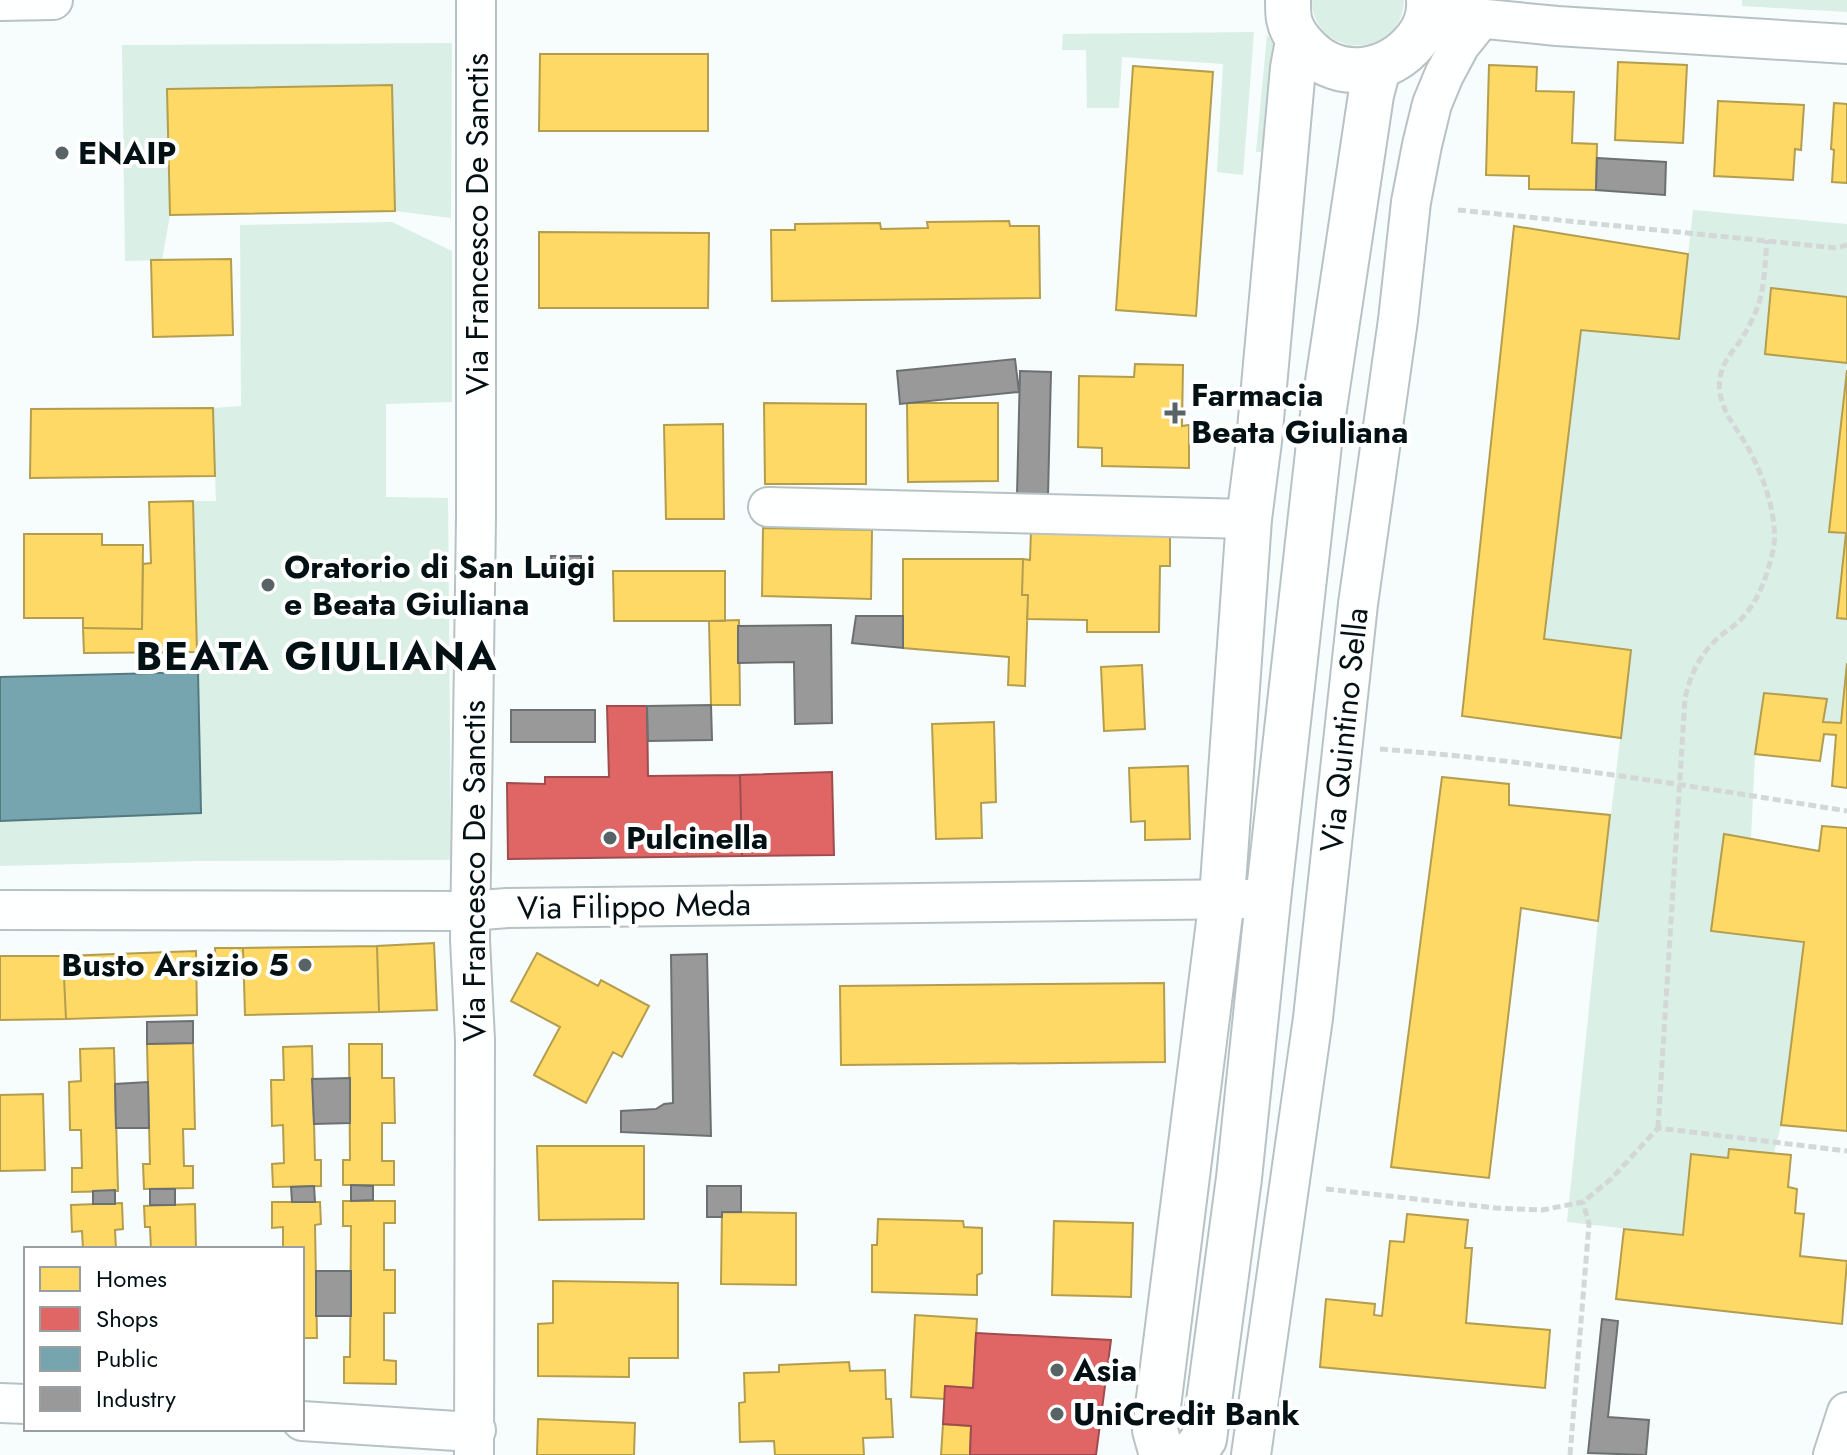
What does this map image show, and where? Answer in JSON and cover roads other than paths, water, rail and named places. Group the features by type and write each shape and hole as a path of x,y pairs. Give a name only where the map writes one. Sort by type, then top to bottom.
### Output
{"street":[{"path":"0,1 53,0"},
{"name":"Via Francesco De Sanctis","path":"475,1443 475,1040 470,911 476,517 476,0"},
{"path":"1293,20 1315,57 1333,67 1356,71 1378,68 1409,48 1422,32 1429,6 1481,19 1847,44"},
{"name":"Via Quintino Sella","path":"1251,1455 1313,1018 1341,745 1411,202 1432,104 1460,45 1481,19"},
{"path":"1162,1455 1155,1430 1222,898 1249,519 1293,68 1293,20"},
{"name":"Via Quintino Sella","path":"1191,1455 1204,1439 1239,1178 1320,435 1371,95 1378,68"},
{"path":"768,507 1249,519"},
{"name":"Via Filippo Meda","path":"0,910 470,911 1222,898 1268,900"},
{"path":"1239,1178 1290,1185"},
{"path":"0,1403 24,1404"},
{"path":"1833,1455 1847,1412"},
{"path":"304,1421 456,1431 475,1443"}],"place":[{"name":"ENAIP","path":"62,153"},
{"name":"Farmacia Beata Giuliana","path":"1175,413"},
{"name":"Oratorio di San Luigi e Beata Giuliana","path":"268,585"},
{"name":"Pulcinella","path":"610,838"},
{"name":"Busto Arsizio 5","path":"305,965"},
{"name":"Asia","path":"1057,1370"},
{"name":"UniCredit Bank","path":"1057,1414"}],"district":[{"name":"BEATA GIULIANA","path":"317,656"}]}
